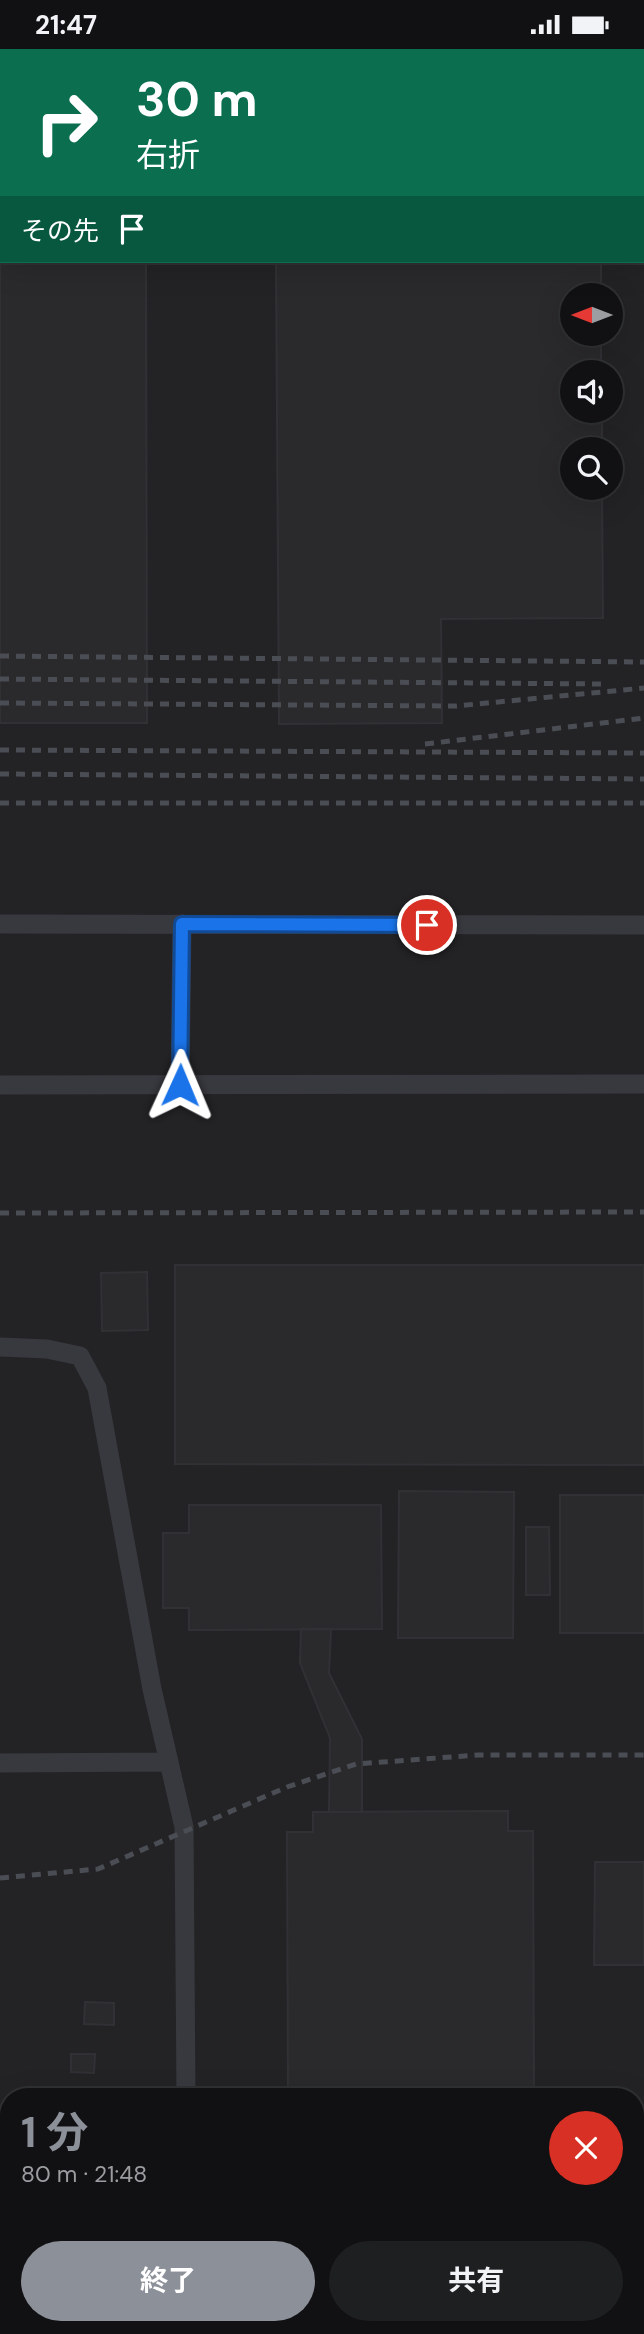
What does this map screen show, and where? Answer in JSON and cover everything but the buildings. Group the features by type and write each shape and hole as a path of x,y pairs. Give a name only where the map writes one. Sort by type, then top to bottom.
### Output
{"lane":[{"path":"0,924 644,925"},
{"path":"180,1085 182,924"},
{"path":"0,1085 644,1084"},
{"path":"0,1347 47,1349 80,1356 97,1388 152,1689 184,1827 186,2088"},
{"path":"0,1763 169,1762"}],"shaded area":[{"path":"0,263 644,263 644,2088 0,2088"}],"railway":[{"path":"0,656 644,662"},
{"path":"0,679 602,684"},
{"path":"0,703 456,706 644,688"},
{"path":"425,744 644,718"},
{"path":"0,750 644,753"},
{"path":"0,774 644,779"},
{"path":"0,803 644,803"},
{"path":"0,1213 644,1212"},
{"path":"0,1878 98,1869 287,1787 356,1764 478,1755 644,1755"}],"route":[{"path":"180,1085 182,924 427,925"}]}
